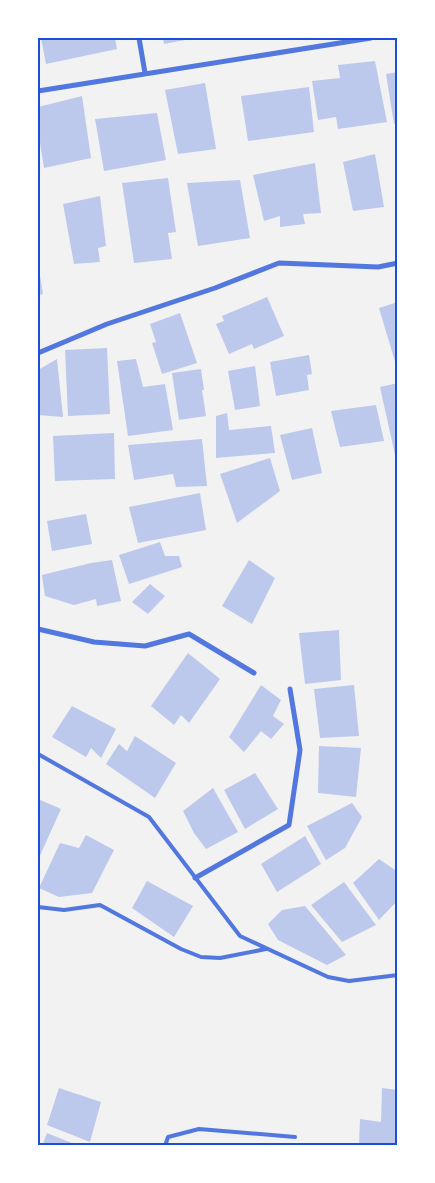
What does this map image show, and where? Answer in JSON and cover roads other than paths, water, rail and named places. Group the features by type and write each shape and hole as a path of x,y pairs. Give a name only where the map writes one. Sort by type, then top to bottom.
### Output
{"street":[{"path":"140,38 145,73"},
{"path":"38,91 339,40 371,38"},
{"path":"38,353 107,324 215,288 279,263 378,267 398,263"},
{"path":"38,629 94,642 145,646 188,634 254,673"},
{"path":"195,878 289,825 300,750 290,689"}],"lane":[{"path":"38,754 149,817 240,936 328,977 349,981 398,975"},
{"path":"38,907 64,910 100,905 181,949 201,957 220,958 266,949"},
{"path":"164,1146 168,1137 199,1129 295,1137"}]}
